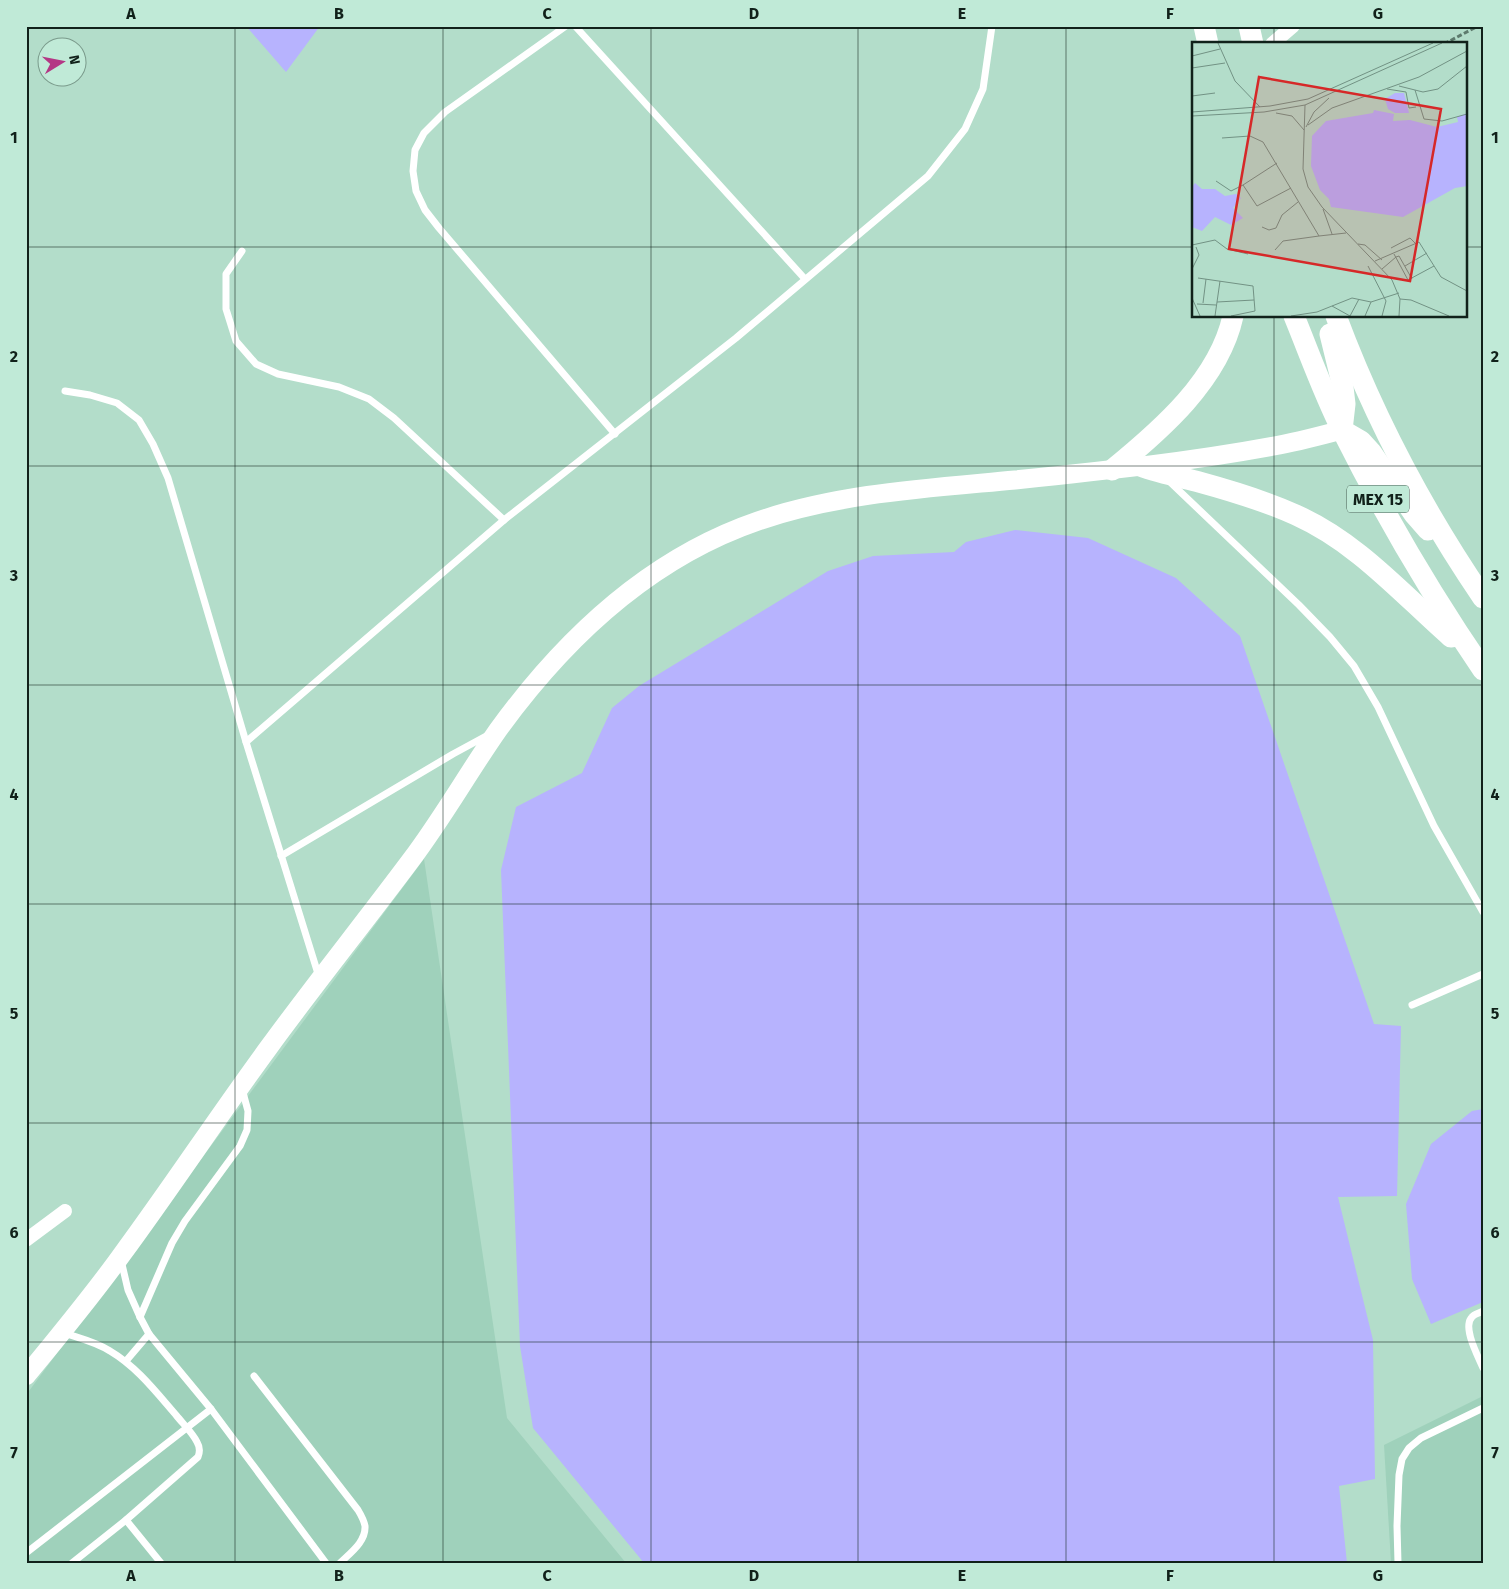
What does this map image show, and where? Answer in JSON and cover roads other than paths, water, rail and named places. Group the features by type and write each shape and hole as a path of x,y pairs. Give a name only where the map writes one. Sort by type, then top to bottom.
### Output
{"main road":[{"path":"1204,26 1208,42"},
{"path":"1249,26 1253,42"},
{"path":"1112,470 1142,446 1199,385 1216,362 1229,332 1232,318"},
{"name":"MEX 15","path":"1295,318 1342,430 1383,508 1427,585 1478,663"},
{"path":"1326,318 1343,386 1345,404 1342,430"},
{"name":"MEX 15","path":"1337,318 1350,353 1393,446 1455,556 1483,598"},
{"path":"26,1376 120,1257 241,1086 416,854 499,729 548,669 614,603 650,576 698,547 753,523 790,510 899,492 1112,470 1278,446 1342,430 1361,441 1371,452 1414,514 1455,556"},
{"path":"1140,466 1252,498 1297,516 1333,535 1363,556 1478,663"}],"street":[{"path":"1274,42 1293,26"},
{"path":"26,1240 65,1211"}],"lane":[{"path":"566,26 445,112 424,132 415,150 413,171 416,192 424,210 615,434"},
{"path":"575,26 805,279"},
{"path":"246,742 504,520 736,338 928,176 965,129 983,89 992,26"},
{"path":"242,251 226,274 226,309 236,341 256,364 278,374 339,387 369,399 394,418 504,520"},
{"path":"64,391 90,395 117,403 139,420 153,444 168,478 246,742 320,980"},
{"path":"1163,474 1299,605 1330,637 1354,666 1378,707 1434,826 1483,912"},
{"path":"281,856 453,754 499,729"},
{"path":"1412,1005 1483,974"},
{"path":"140,1317 172,1243 185,1221 240,1146 247,1130 248,1111 241,1086"},
{"path":"120,1257 128,1290 149,1334 211,1410 326,1563"},
{"path":"1483,1311 1472,1316 1468,1323 1468,1331 1483,1368"},
{"path":"61,1333 109,1349 126,1361 187,1428 197,1442 200,1451 198,1457 126,1520 72,1563"},
{"path":"126,1361 149,1334"},
{"path":"254,1376 358,1510 365,1524 364,1536 340,1563"},
{"path":"1398,1563 1398,1475 1402,1459 1409,1448 1420,1438 1483,1408"},
{"path":"26,1553 211,1410"},
{"path":"126,1520 161,1563"}]}
